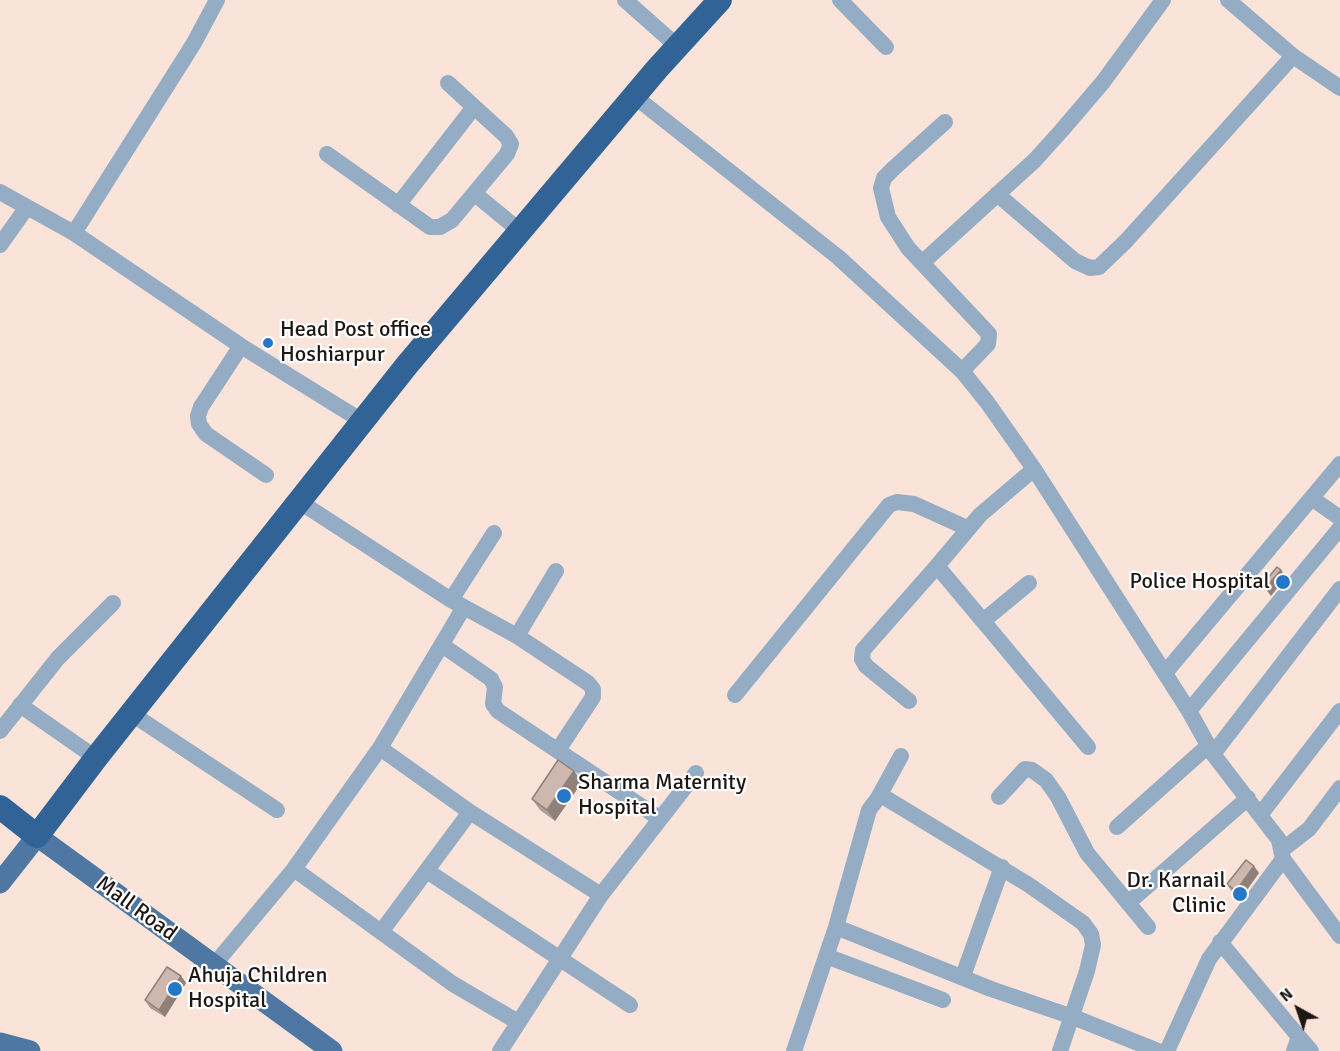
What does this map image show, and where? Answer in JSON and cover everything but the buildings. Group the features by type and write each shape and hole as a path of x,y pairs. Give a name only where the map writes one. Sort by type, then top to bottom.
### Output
{"highway":[{"path":"37,836 362,421 634,96 720,0"},
{"name":"Mall Road","path":"0,807 37,836"}],"main road":[{"path":"0,883 37,836"},
{"name":"Mall Road","path":"37,836 332,1051"},
{"path":"0,1043 30,1051"}],"street":[{"path":"74,233 194,43 217,0"},
{"path":"625,0 677,46"},
{"path":"840,0 886,47"},
{"path":"922,262 1035,160 1096,90 1150,22 1163,0"},
{"path":"1228,0 1293,56 1340,88"},
{"path":"997,194 1075,261 1090,268 1099,267 1126,241 1293,56"},
{"path":"327,154 430,227 440,227 452,220 507,154 511,144 506,136 447,83"},
{"path":"634,96 838,257 962,371 1034,469 1189,711 1211,750 1279,840 1282,855 1340,936"},
{"path":"398,205 474,107"},
{"path":"945,122 884,178 881,188 888,217 894,228 922,262 989,334 988,344 962,371"},
{"path":"0,192 74,233 241,346 362,421"},
{"path":"475,194 520,231"},
{"path":"0,245 27,207"},
{"path":"241,346 201,407 198,416 199,424 206,434 266,475"},
{"path":"1165,673 1340,464"},
{"path":"909,701 866,666 862,659 863,650 937,566 967,528 1034,469"},
{"path":"1313,499 1340,518"},
{"path":"735,695 889,506 905,501 967,528"},
{"path":"300,502 458,604 517,636 588,683 593,689 590,703 558,750"},
{"path":"1189,711 1340,528"},
{"path":"214,965 294,869 380,748 442,645 458,604 494,533"},
{"path":"937,566 1088,747"},
{"path":"517,636 556,571"},
{"path":"983,621 1029,583"},
{"path":"1117,827 1211,750 1340,589"},
{"path":"0,731 58,658 113,603"},
{"path":"442,645 491,679 495,687 493,704 498,711 659,818"},
{"path":"20,705 96,758"},
{"path":"1260,815 1340,711"},
{"path":"132,714 277,810"},
{"path":"380,748 470,812 601,895"},
{"path":"794,1051 836,927 869,810 901,756"},
{"path":"999,797 1025,769 1039,774 1058,797 1087,853 1148,927"},
{"path":"500,1051 558,957 601,895 696,773"},
{"path":"1167,1051 1209,959 1220,942 1282,855 1309,829 1340,788"},
{"path":"878,798 889,798 1002,867 1075,917 1091,934 1093,945 1073,1017 1060,1051"},
{"path":"1128,903 1248,798"},
{"path":"381,932 470,812"},
{"path":"963,976 1002,867"},
{"path":"294,869 453,984 518,1022"},
{"path":"427,871 630,1005"},
{"path":"836,927 991,989 1073,1017 1158,1051"},
{"path":"1220,942 1296,1044 1311,1051"},
{"path":"826,956 943,1000"}],"place":[{"name":"Head Post office Hoshiarpur","path":"268,343"},
{"name":"Police Hospital","path":"1283,582"},
{"name":"Sharma Maternity Hospital","path":"564,796"},
{"name":"Dr. Karnail Clinic","path":"1240,894"},
{"name":"Ahuja Children Hospital","path":"175,989"}]}
